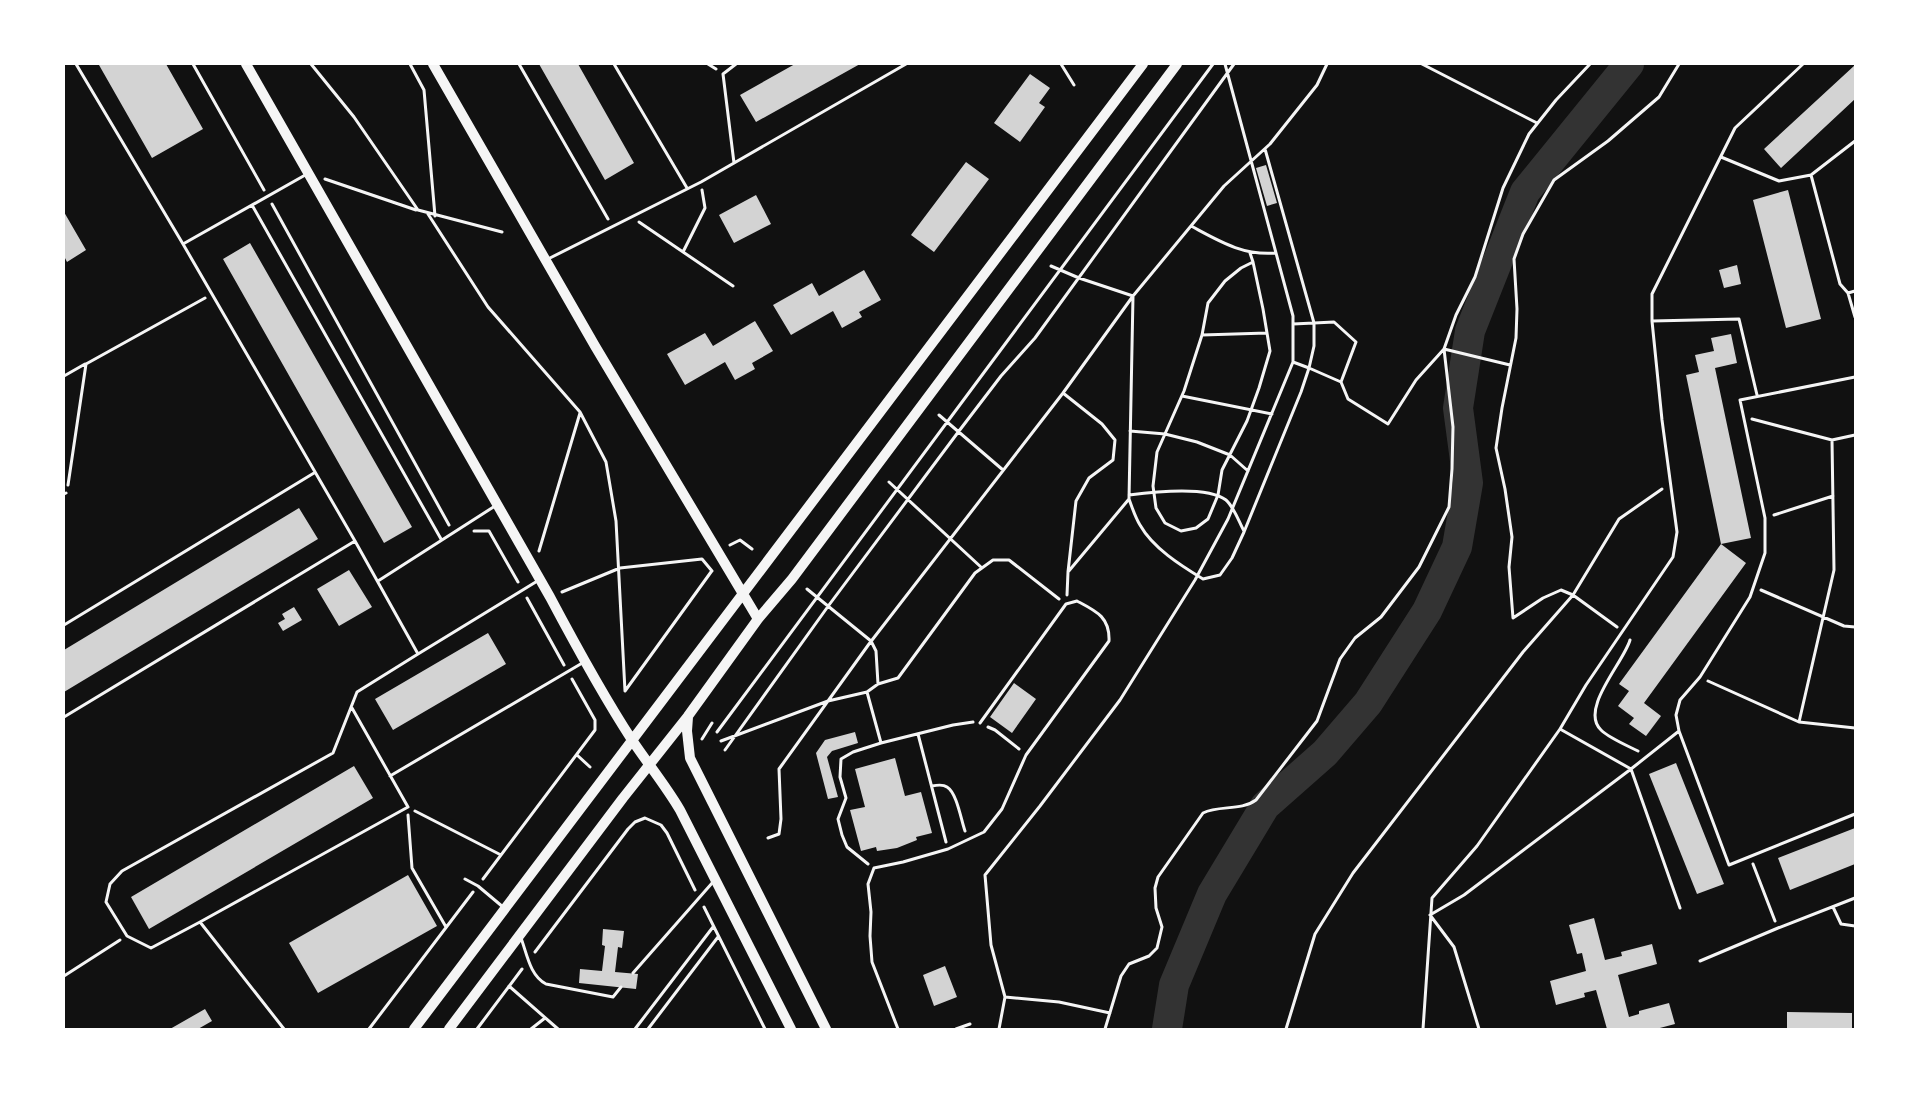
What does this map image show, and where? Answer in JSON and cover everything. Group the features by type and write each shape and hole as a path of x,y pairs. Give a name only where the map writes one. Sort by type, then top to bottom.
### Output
{"main road":[{"path":"246,64 540,579 584,662 632,740 680,810 791,1029"},
{"path":"433,64 545,260 758,619"},
{"path":"414,1029 1143,64"},
{"path":"449,1029 623,798 688,716 758,619 798,571 1177,64"},
{"path":"688,716 687,731 690,758 826,1029"}],"lane":[{"path":"76,64 212,294 378,581 418,654"},
{"path":"614,64 688,188"},
{"path":"734,163 722,74 736,64"},
{"path":"545,260 613,228 701,182 906,64"},
{"path":"1423,1029 1432,898 1477,846 1560,728 1586,685 1673,557 1677,532 1652,321 1652,294 1735,128 1803,64"},
{"path":"1720,157 1779,181 1811,175 1855,141"},
{"path":"183,244 308,173"},
{"path":"1811,175 1840,284 1848,293 1855,317"},
{"path":"252,205 441,540"},
{"path":"1848,293 1855,291"},
{"path":"1652,321 1739,318 1758,395"},
{"path":"1855,377 1740,400 1765,518 1765,553 1750,596 1700,677 1680,700 1676,715 1679,730 1729,865 1855,814"},
{"path":"64,625 314,473"},
{"path":"378,581 497,505"},
{"path":"64,717 355,541"},
{"path":"352,707 408,807 150,948 127,936 106,902 110,884 122,871 333,753 357,692 540,579"},
{"path":"898,1029 872,962 871,912 868,884 874,868 904,862 948,848 984,832 1002,809 1026,755 1109,641 1109,629 1097,611 1077,601 1066,604 980,724"},
{"path":"390,776 584,662"},
{"path":"1560,728 1631,769 1680,908"},
{"path":"1430,915 1464,895 1631,769 1679,730"},
{"path":"465,879 478,886 505,909"},
{"path":"633,973 715,879"},
{"path":"1700,961 1855,898"},
{"path":"1833,908 1841,924 1855,926"},
{"path":"1430,915 1454,947 1479,1029"},
{"path":"200,922 284,1029"},
{"path":"520,935 537,978 546,984 612,997 621,987"},
{"path":"956,1029 970,1024"}],"path":[{"path":"311,64 354,117 418,210"},
{"path":"410,64 424,90 435,216"},
{"path":"519,64 613,228"},
{"path":"1061,64 1074,85"},
{"path":"717,732 946,421 1213,64"},
{"path":"999,1029 1005,997 991,945 985,875 1120,700 1197,576 1232,508 1293,362 1293,316 1225,64"},
{"path":"725,750 829,605 959,431 1001,376 1035,338 1234,64"},
{"path":"768,838 779,834 781,819 780,769 871,641 1004,470 1133,296 1224,186 1265,149 1317,85 1328,64"},
{"path":"1422,64 1537,123"},
{"path":"1293,362 1340,382 1348,399 1388,424 1416,380 1444,349 1456,315 1475,277 1503,188 1529,134 1590,64"},
{"path":"1646,756 1600,730 1594,716 1600,693 1627,649 1630,638 1574,595 1561,590 1543,598 1513,618 1509,567 1512,537 1505,489 1496,448 1516,338 1518,309 1514,259 1523,234 1554,180 1608,141 1659,97 1678,64"},
{"path":"1133,296 1129,497 1140,525 1154,542 1180,565 1202,579 1220,575 1232,558 1244,532 1290,422 1309,368 1314,346 1314,323 1265,149"},
{"path":"308,173 428,214 502,232"},
{"path":"683,252 705,208 701,182"},
{"path":"428,214 488,307 580,412 606,462 616,521 620,568 625,691 711,572 702,558 620,568 550,597"},
{"path":"633,218 733,286"},
{"path":"1191,226 1231,248 1250,253 1276,253"},
{"path":"1250,253 1252,262 1267,334 1270,351 1251,410 1222,470 1218,495 1208,518 1196,528 1181,531 1165,523 1156,508 1153,486 1157,452 1182,396 1202,335 1208,303 1225,281 1252,262"},
{"path":"1051,266 1079,278 1133,296"},
{"path":"64,376 212,294"},
{"path":"1293,324 1334,322 1356,342 1340,382"},
{"path":"1202,335 1267,334"},
{"path":"1444,349 1510,364"},
{"path":"1105,1029 1122,976 1129,964 1149,956 1157,948 1162,927 1156,908 1155,888 1158,877 1203,813 1211,809 1250,804 1256,800 1317,721 1340,659 1355,638 1380,617 1418,567 1449,507 1453,426 1444,349"},
{"path":"65,494 86,364"},
{"path":"1063,392 1102,424 1115,440 1113,460 1088,478 1076,501 1066,604"},
{"path":"1182,396 1272,414"},
{"path":"534,569 580,412"},
{"path":"939,415 1004,470"},
{"path":"1743,416 1832,440 1855,435"},
{"path":"1130,431 1165,434 1197,442 1230,455 1248,471"},
{"path":"1798,722 1834,570 1832,440"},
{"path":"889,482 982,568"},
{"path":"1286,1029 1315,934 1353,873 1523,652 1574,595 1619,519 1671,483"},
{"path":"1068,572 1129,497 1154,492 1188,491 1218,495 1228,501 1244,532"},
{"path":"1765,518 1833,496"},
{"path":"730,545 740,540 752,549"},
{"path":"721,741 828,701 867,692 878,684 898,678 974,574 993,560 1009,560 1066,604"},
{"path":"1754,587 1844,626 1855,627"},
{"path":"808,589 871,641 876,651 878,684"},
{"path":"1700,677 1798,722 1855,728"},
{"path":"867,692 881,743"},
{"path":"595,720 600,715"},
{"path":"874,868 847,847 842,835 838,819 846,798 840,777 842,759 853,752 881,743 975,721 995,730 1026,755"},
{"path":"698,744 712,723"},
{"path":"918,734 948,848"},
{"path":"577,756 590,767"},
{"path":"932,786 947,786 954,794 968,840"},
{"path":"408,807 501,855"},
{"path":"408,807 412,868 446,927"},
{"path":"476,1029 628,829 635,822 645,818 661,825 667,833 764,1028"},
{"path":"1750,856 1778,928"},
{"path":"635,1029 714,927"},
{"path":"64,976 127,936"},
{"path":"648,1029 718,936"},
{"path":"509,986 558,1029"},
{"path":"1005,997 1059,1002 1110,1013"},
{"path":"531,1029 545,1018"}],"building":[{"path":"166,64 203,129 152,158 99,65"},
{"path":"539,64 578,64 634,163 605,180"},
{"path":"795,64 860,64 756,122 740,95"},
{"path":"1855,65 1855,99 1781,168 1764,149"},
{"path":"1030,74 1050,88 1039,103 1045,107 1020,142 994,123"},
{"path":"966,162 989,179 934,252 911,235"},
{"path":"1266,165 1277,203 1267,206 1256,168"},
{"path":"1788,190 1821,319 1786,328 1753,200"},
{"path":"756,195 771,224 734,243 719,215"},
{"path":"64,212 86,250 67,262 64,256"},
{"path":"250,243 412,527 384,543 223,259"},
{"path":"1737,265 1741,284 1724,288 1719,270"},
{"path":"864,270 881,300 859,312 862,317 842,328 833,311 791,335 773,305 812,283 819,296"},
{"path":"755,321 773,351 752,363 755,369 735,380 725,362 685,385 667,354 705,333 713,346"},
{"path":"1731,334 1737,363 1715,368 1751,538 1721,544 1686,375 1699,372 1695,355 1714,351 1711,338"},
{"path":"299,508 318,539 64,692 64,650"},
{"path":"1721,544 1746,563 1644,703 1661,716 1646,736 1629,724 1634,718 1618,706 1629,691 1619,684"},
{"path":"349,570 372,607 339,626 317,589"},
{"path":"294,607 302,620 283,631 278,623 285,619 282,614"},
{"path":"488,633 506,664 393,730 375,699"},
{"path":"1014,683 1036,699 1012,733 990,717"},
{"path":"855,732 858,743 832,751 827,757 838,797 828,799 816,753 825,740"},
{"path":"895,758 905,796 921,792 932,833 916,837 917,840 897,848 877,851 876,847 861,851 850,810 865,807 855,769"},
{"path":"1676,763 1724,884 1697,894 1649,774"},
{"path":"354,766 373,798 149,929 131,897"},
{"path":"1855,828 1855,864 1790,890 1778,858"},
{"path":"408,875 437,926 318,993 289,943"},
{"path":"1594,918 1605,960 1622,956 1621,952 1652,944 1657,964 1618,975 1629,1017 1639,1014 1639,1011 1669,1003 1675,1024 1656,1029 1607,1029 1596,990 1584,993 1585,997 1556,1005 1550,981 1586,971 1582,953 1577,954 1569,925"},
{"path":"603,929 624,931 622,948 618,947 615,972 638,974 636,989 579,983 580,969 602,971 605,946 602,945"},
{"path":"945,966 957,997 934,1006 923,975"},
{"path":"205,1009 212,1021 198,1029 170,1029"},
{"path":"1787,1012 1852,1013 1852,1029 1787,1029"}],"waterway":[{"path":"1167,1029 1174,985 1212,894 1265,806 1325,753 1368,703 1427,611 1457,547 1468,483 1458,408 1470,331 1525,192 1629,64"}]}
